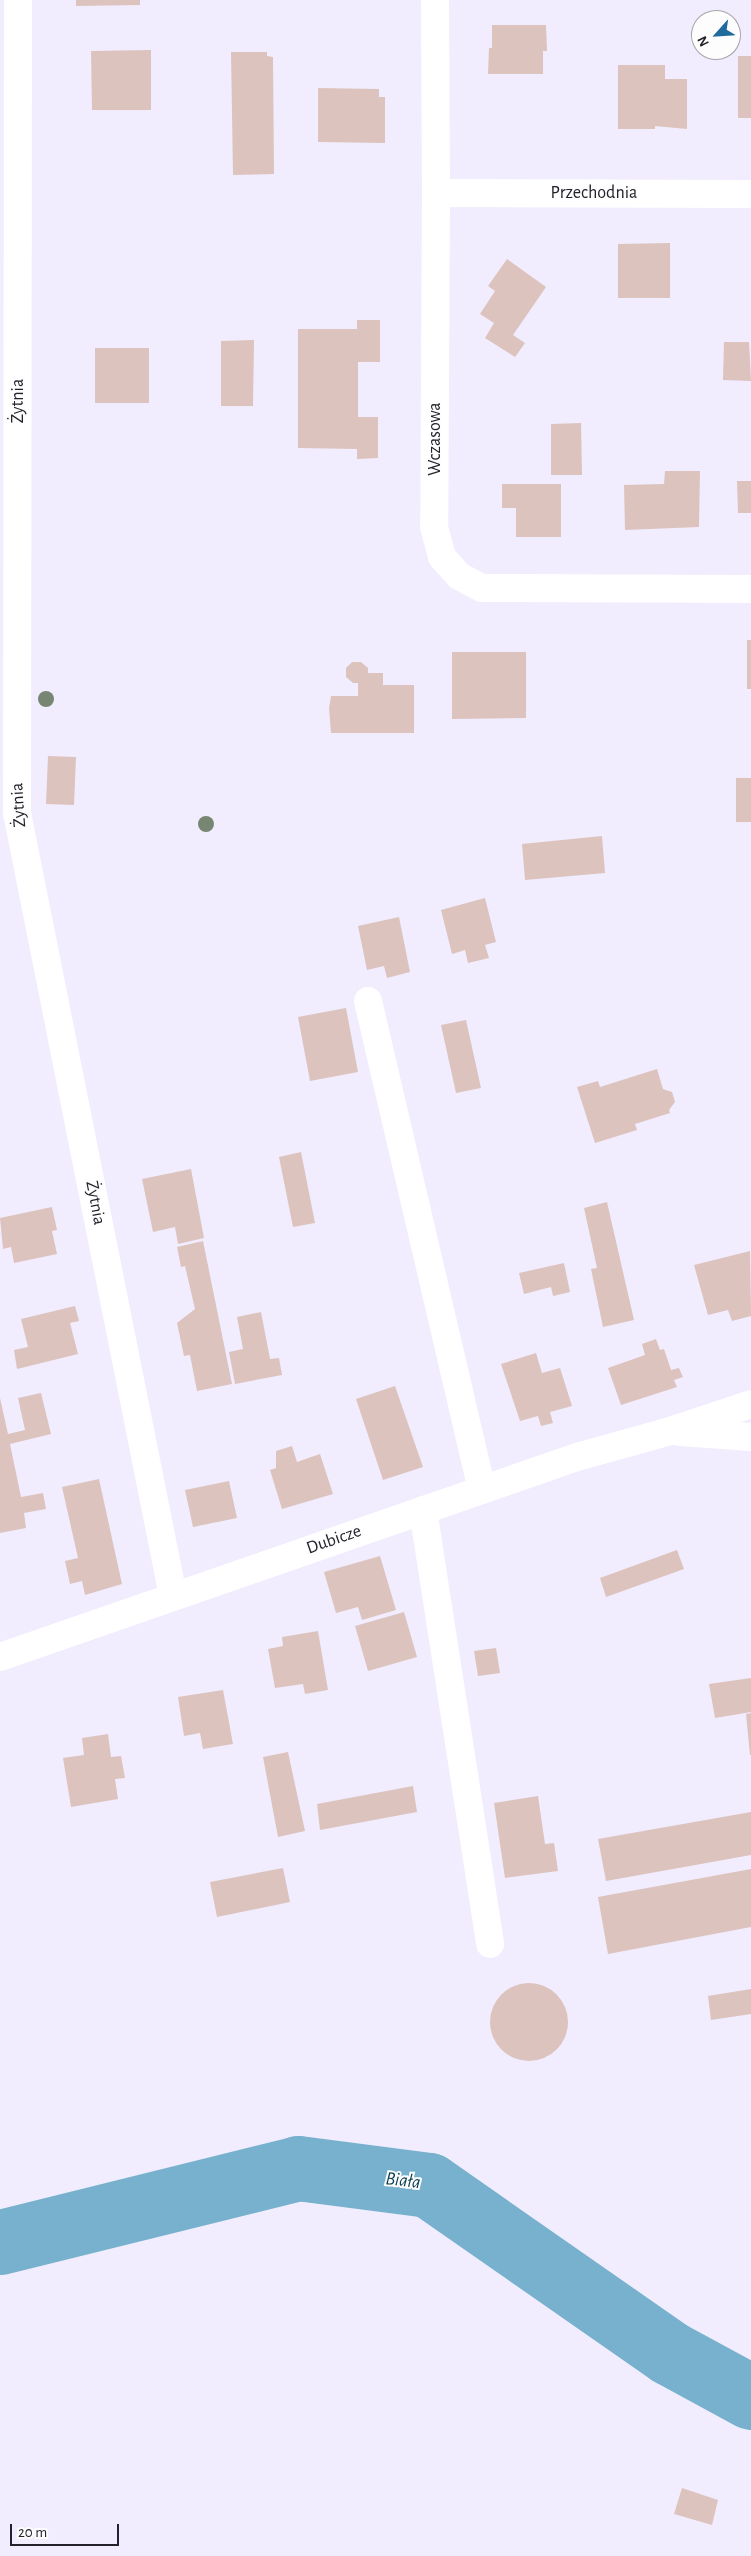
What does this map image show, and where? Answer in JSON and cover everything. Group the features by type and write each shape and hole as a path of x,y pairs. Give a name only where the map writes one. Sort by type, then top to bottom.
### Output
{"street":[{"name":"Żytnia","path":"18,0 9,812 173,1596"},
{"name":"Wczasowa","path":"435,0 434,527 442,557 459,576 482,588 751,588"},
{"name":"Przechodnia","path":"436,193 751,194"},
{"path":"368,1001 482,1490"},
{"name":"Dubicze","path":"0,1657 577,1457 670,1431 751,1404"},
{"name":"Dubicze","path":"670,1431 751,1437"},
{"path":"423,1510 490,1944"}],"building":[{"path":"76,0 140,0 140,5 76,6"},
{"path":"492,25 546,25 547,51 543,51 543,74 488,74 489,48 492,48"},
{"path":"151,50 151,110 92,110 91,51"},
{"path":"231,52 267,52 267,56 273,57 274,174 233,175"},
{"path":"741,56 751,56 751,118 738,118 738,60 741,60"},
{"path":"618,65 665,65 665,79 687,79 687,129 655,126 655,129 618,129"},
{"path":"318,88 379,89 379,97 385,97 385,143 318,142"},
{"path":"670,243 670,298 618,298 618,244"},
{"path":"507,259 546,287 513,335 525,343 515,357 485,338 494,323 480,314 495,291 488,286"},
{"path":"357,320 380,320 380,362 358,362 358,417 378,417 378,458 357,459 357,449 298,448 298,329 357,329"},
{"path":"254,340 253,406 221,406 221,341"},
{"path":"724,342 749,342 751,381 723,380"},
{"path":"95,348 149,348 149,403 95,403"},
{"path":"581,423 582,475 551,475 551,424"},
{"path":"665,471 700,471 699,527 625,530 624,485 664,484"},
{"path":"737,481 751,481 751,513 738,513"},
{"path":"502,484 561,484 561,537 516,537 516,508 502,508"},
{"path":"747,640 751,640 751,689 747,689"},
{"path":"452,652 526,652 526,718 452,719"},
{"path":"352,662 361,662 368,668 368,673 383,673 383,685 414,685 414,733 331,733 329,708 331,696 358,696 358,683 353,683 346,677 346,668"},
{"path":"48,756 76,757 74,805 46,804"},
{"path":"736,778 751,778 751,822 736,822"},
{"path":"602,836 605,873 525,880 522,844"},
{"path":"485,898 496,942 485,945 489,958 468,963 465,950 452,954 441,910"},
{"path":"399,917 410,972 387,978 384,966 367,970 358,926"},
{"path":"346,1008 358,1072 310,1081 298,1017"},
{"path":"466,1020 481,1088 456,1093 441,1025"},
{"path":"657,1069 663,1089 672,1092 675,1102 669,1110 670,1113 635,1124 637,1130 595,1143 577,1087 598,1081 600,1087"},
{"path":"301,1152 315,1223 293,1227 279,1157"},
{"path":"191,1169 204,1238 178,1244 175,1227 153,1232 142,1179"},
{"path":"607,1202 634,1320 603,1327 591,1269 597,1268 584,1208"},
{"path":"52,1207 57,1230 52,1231 57,1254 14,1263 11,1247 3,1249 0,1218"},
{"path":"203,1241 232,1384 197,1391 190,1355 184,1356 177,1323 195,1309 185,1266 181,1267 177,1247"},
{"path":"750,1251 751,1316 732,1321 728,1310 708,1315 694,1265"},
{"path":"564,1263 570,1292 553,1296 551,1287 524,1294 519,1273"},
{"path":"75,1306 79,1321 70,1323 78,1354 17,1369 14,1350 28,1347 21,1319"},
{"path":"261,1312 270,1359 279,1358 282,1375 235,1384 229,1352 243,1349 237,1317"},
{"path":"656,1339 660,1350 664,1349 671,1370 679,1368 683,1377 674,1380 677,1387 621,1405 608,1368 645,1355 642,1344"},
{"path":"536,1353 542,1373 560,1368 572,1406 550,1412 553,1423 541,1426 538,1416 520,1421 501,1364"},
{"path":"395,1386 423,1467 383,1480 356,1399"},
{"path":"41,1393 51,1434 10,1444 21,1497 43,1493 46,1509 24,1513 26,1528 0,1533 0,1398 8,1434 25,1430 18,1398"},
{"path":"292,1446 297,1462 320,1454 333,1494 282,1509 270,1470 276,1468 276,1451"},
{"path":"99,1479 122,1584 85,1595 82,1581 70,1584 65,1561 78,1558 62,1487"},
{"path":"229,1481 237,1518 193,1527 185,1490"},
{"path":"677,1550 684,1569 606,1597 600,1578"},
{"path":"380,1556 396,1610 362,1620 358,1607 336,1613 324,1572"},
{"path":"404,1612 417,1657 368,1671 355,1626"},
{"path":"318,1631 328,1690 305,1694 303,1684 275,1688 268,1649 283,1646 282,1637"},
{"path":"496,1648 500,1673 478,1676 474,1651"},
{"path":"751,1678 751,1712 715,1718 709,1684"},
{"path":"223,1690 233,1744 203,1749 200,1733 184,1736 178,1697"},
{"path":"751,1713 751,1755 750,1755 746,1714"},
{"path":"108,1734 111,1757 121,1756 125,1778 115,1779 118,1799 71,1807 63,1758 84,1755 82,1738"},
{"path":"288,1752 305,1831 278,1837 263,1757"},
{"path":"413,1786 417,1812 320,1830 317,1804"},
{"path":"538,1796 545,1844 554,1843 558,1871 505,1878 494,1803"},
{"path":"751,1812 751,1855 606,1881 598,1839"},
{"path":"283,1868 290,1902 217,1917 210,1882"},
{"path":"751,1869 751,1927 608,1954 598,1897"},
{"path":"529,1983 544,1986 556,1995 565,2007 568,2022 565,2037 556,2049 544,2058 529,2061 514,2058 502,2049 493,2037 490,2022 493,2007 502,1995 514,1986"},
{"path":"751,1989 751,2014 711,2020 708,1996"},
{"path":"682,2488 718,2500 712,2525 674,2514"}],"waterway":[{"name":"Biała","path":"0,2242 298,2168 429,2185 670,2353 751,2397"}]}
